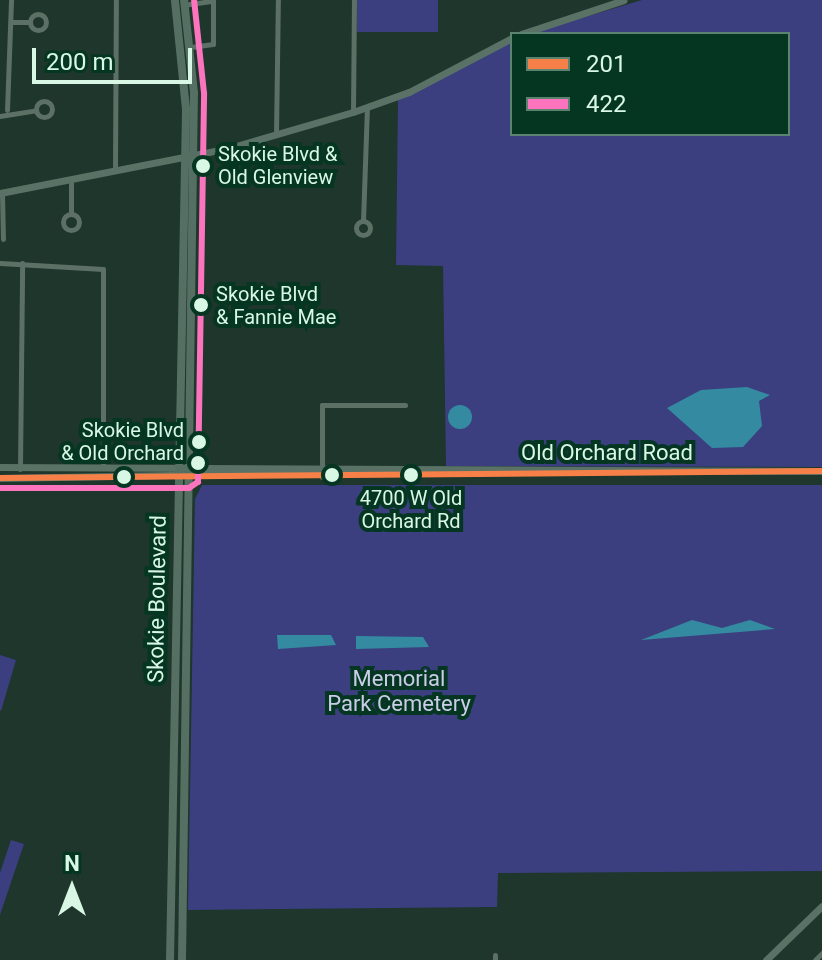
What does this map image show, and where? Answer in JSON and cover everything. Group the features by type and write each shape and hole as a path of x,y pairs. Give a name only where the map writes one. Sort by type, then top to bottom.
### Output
{"main road":[{"path":"527,32 624,0"},
{"name":"Skokie Boulevard","path":"170,960 177,467 191,47 180,3"},
{"name":"Skokie Boulevard","path":"180,3 188,157 190,467 182,960"},
{"path":"1,193 71,182 188,157 367,108 510,39"},
{"name":"Old Orchard Road","path":"0,467 190,467 322,472"},
{"name":"Old Orchard Road","path":"0,478 189,478 392,471 822,471"},
{"path":"766,960 822,906"}],"street":[{"path":"7,110 11,0"},
{"path":"115,172 116,0"},
{"path":"276,135 278,0"},
{"path":"353,112 354,0"},
{"path":"180,3 213,1 213,44 191,47"},
{"path":"11,22 30,22"},
{"path":"363,221 367,108"},
{"path":"0,116 7,110 36,110"},
{"path":"71,182 71,214"},
{"path":"1,193 3,239"},
{"path":"0,263 103,269 103,467"},
{"path":"20,478 22,263"},
{"path":"322,472 322,405 405,405"}],"green space":[{"path":"357,0 438,0 438,32 357,32"},
{"path":"642,0 822,0 822,467 446,466 443,266 396,265 398,100 510,42 510,136 790,136 790,32 535,32"},
{"name":"Memorial Park Cemetery","path":"202,485 822,485 822,871 498,873 497,907 188,910 195,499"},
{"path":"0,655 16,660 1,711 0,710"},
{"path":"11,840 24,844 0,915 0,873"}],"water":[{"path":"747,387 770,395 759,401 762,426 743,447 712,448 667,408 701,390"},
{"path":"460,405 468,409 472,417 468,425 460,429 452,425 448,417 452,409"},
{"path":"692,620 722,628 750,620 775,629 641,640"},
{"path":"277,635 331,635 336,645 278,649"},
{"path":"356,636 423,637 429,647 356,649"}],"transit line":[{"name":"422","path":"0,488 189,488 198,482 204,93 194,0"},
{"name":"201","path":"0,478 822,471"}],"place":[{"name":"Skokie Blvd & Old Glenview","path":"203,166"},
{"name":"Skokie Blvd & Fannie Mae","path":"201,305"},
{"name":"Skokie Blvd & Old Orchard","path":"199,442"},
{"name":"4700 W Old Orchard Rd","path":"411,475"}]}
